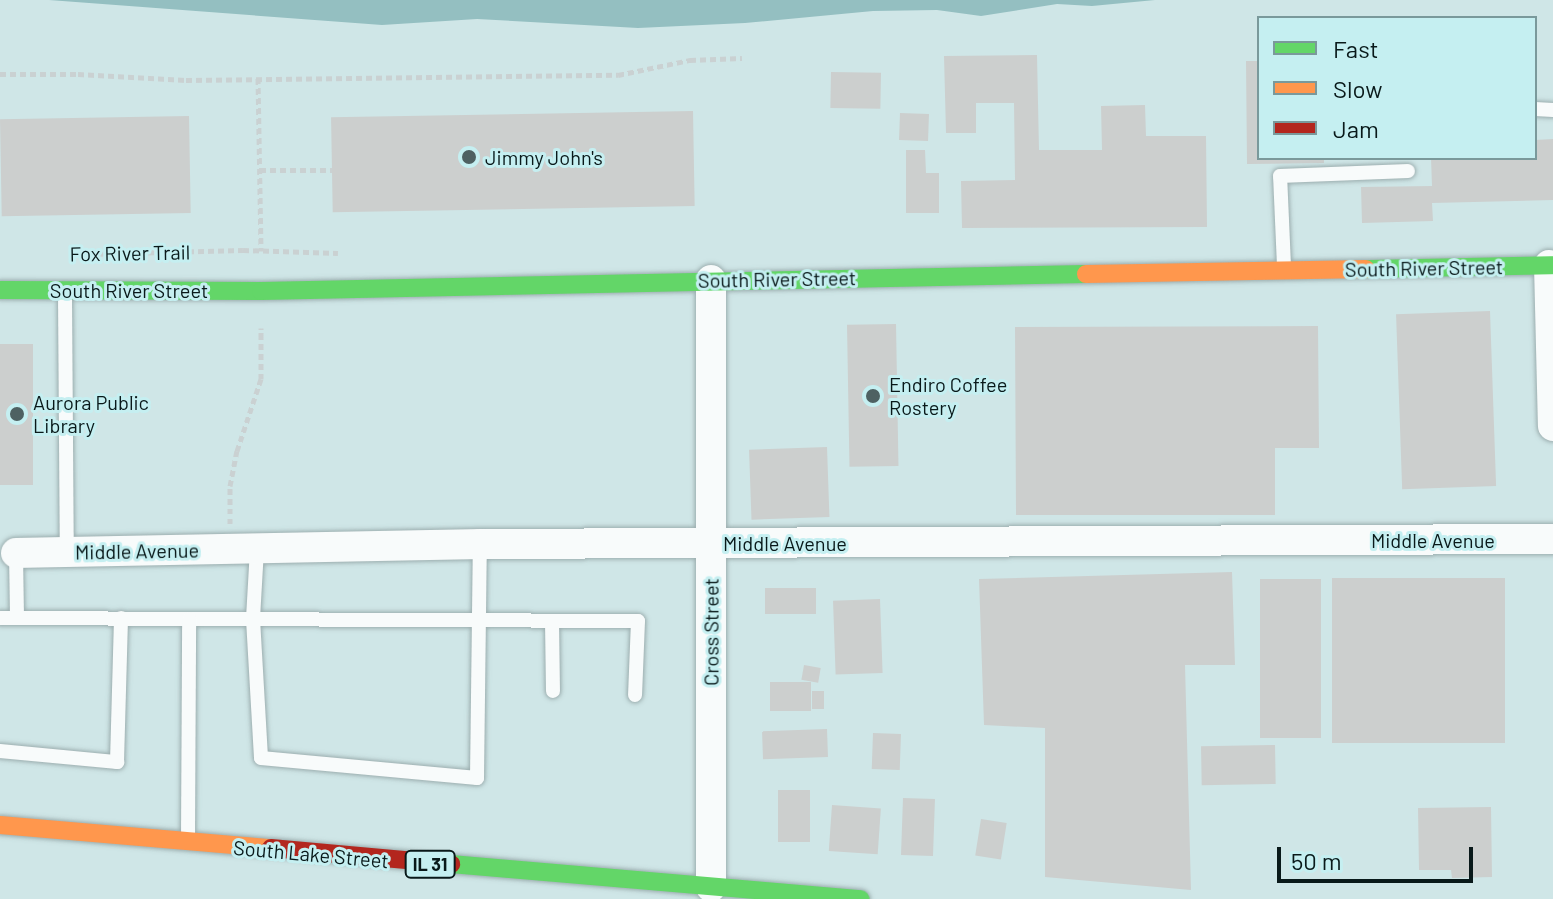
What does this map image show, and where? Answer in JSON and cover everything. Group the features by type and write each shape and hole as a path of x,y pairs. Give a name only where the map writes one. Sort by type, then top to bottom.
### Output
{"street":[{"name":"South River Street","path":"0,290 261,291 1551,265"},
{"path":"1551,265 1553,426"},
{"name":"Cross Street","path":"711,280 711,543 725,891"},
{"name":"Middle Avenue","path":"16,553 480,544 1553,539"},
{"name":"South Lake Street","path":"0,825 575,881 861,899"}],"lane":[{"path":"1284,271 1280,176 1408,171"},
{"path":"65,290 67,552"},
{"path":"244,549 253,619 261,758 477,778 480,544"},
{"path":"16,553 17,618"},
{"path":"0,618 638,621 635,695"},
{"path":"0,751 117,762 121,618"},
{"path":"188,843 189,619"},
{"path":"552,621 553,691"}],"path":[{"path":"0,74 91,74 186,80 618,75 690,60 742,58"},
{"path":"258,78 260,170 332,170"},
{"name":"Fox River Trail","path":"76,254 261,251 260,170"},
{"path":"244,549 230,486 237,451 261,379 261,328"}],"water":[{"path":"49,0 1155,0 1092,6 1057,4 981,16 937,10 873,11 745,23 638,28 477,19 382,25"}],"building":[{"path":"1037,55 1039,150 1102,150 1101,106 1145,105 1146,136 1206,136 1207,227 962,228 961,181 1015,180 1014,103 976,103 976,133 946,133 944,56"},
{"path":"1246,61 1257,61 1257,160 1324,160 1324,163 1247,164"},
{"path":"831,72 881,73 880,109 830,108"},
{"path":"693,111 695,206 333,212 331,117"},
{"path":"900,113 929,114 928,141 899,140"},
{"path":"189,116 191,213 2,216 0,119"},
{"path":"1553,139 1553,200 1432,203 1433,221 1362,223 1361,187 1432,186 1431,160 1537,160 1537,140"},
{"path":"906,150 925,150 926,173 939,173 939,213 906,213"},
{"path":"1490,311 1496,486 1402,489 1396,314"},
{"name":"Endiro Coffee Rostery","path":"896,324 898,466 849,467 847,325"},
{"path":"1318,326 1319,448 1275,448 1275,515 1016,515 1015,327"},
{"name":"Aurora Public Library","path":"0,344 33,344 33,485 0,485"},
{"path":"827,447 829,517 751,520 749,450"},
{"path":"1232,572 1235,665 1185,665 1191,890 1045,877 1045,728 984,725 979,579"},
{"path":"1332,578 1505,578 1505,743 1332,743"},
{"path":"1260,579 1321,579 1321,738 1260,738"},
{"path":"765,588 816,588 816,614 765,614"},
{"path":"880,599 883,673 836,675 833,601"},
{"path":"804,665 821,668 818,683 801,680"},
{"path":"770,682 811,682 811,711 770,711"},
{"path":"812,691 824,691 824,709 812,709"},
{"path":"827,729 828,757 763,759 762,731"},
{"path":"873,733 901,734 900,770 872,769"},
{"path":"1275,745 1276,784 1202,785 1201,746"},
{"path":"778,790 810,790 810,842 778,842"},
{"path":"903,798 935,799 933,856 901,855"},
{"path":"832,805 881,808 878,854 829,851"},
{"path":"1491,807 1492,877 1452,878 1451,870 1419,870 1418,808"},
{"path":"981,819 1007,823 1001,860 975,856"}],"traffic: fast":[{"path":"1366,269 1553,265"},
{"path":"0,290 261,291 1086,274"},
{"path":"451,864 861,899"}],"traffic: slow":[{"path":"1086,274 1366,269"},
{"path":"0,825 271,848"}],"traffic: jam":[{"path":"271,848 451,864"}],"place":[{"name":"Jimmy John's","path":"469,157"},
{"name":"Endiro Coffee Rostery","path":"873,396"},
{"name":"Aurora Public Library","path":"17,414"}]}
